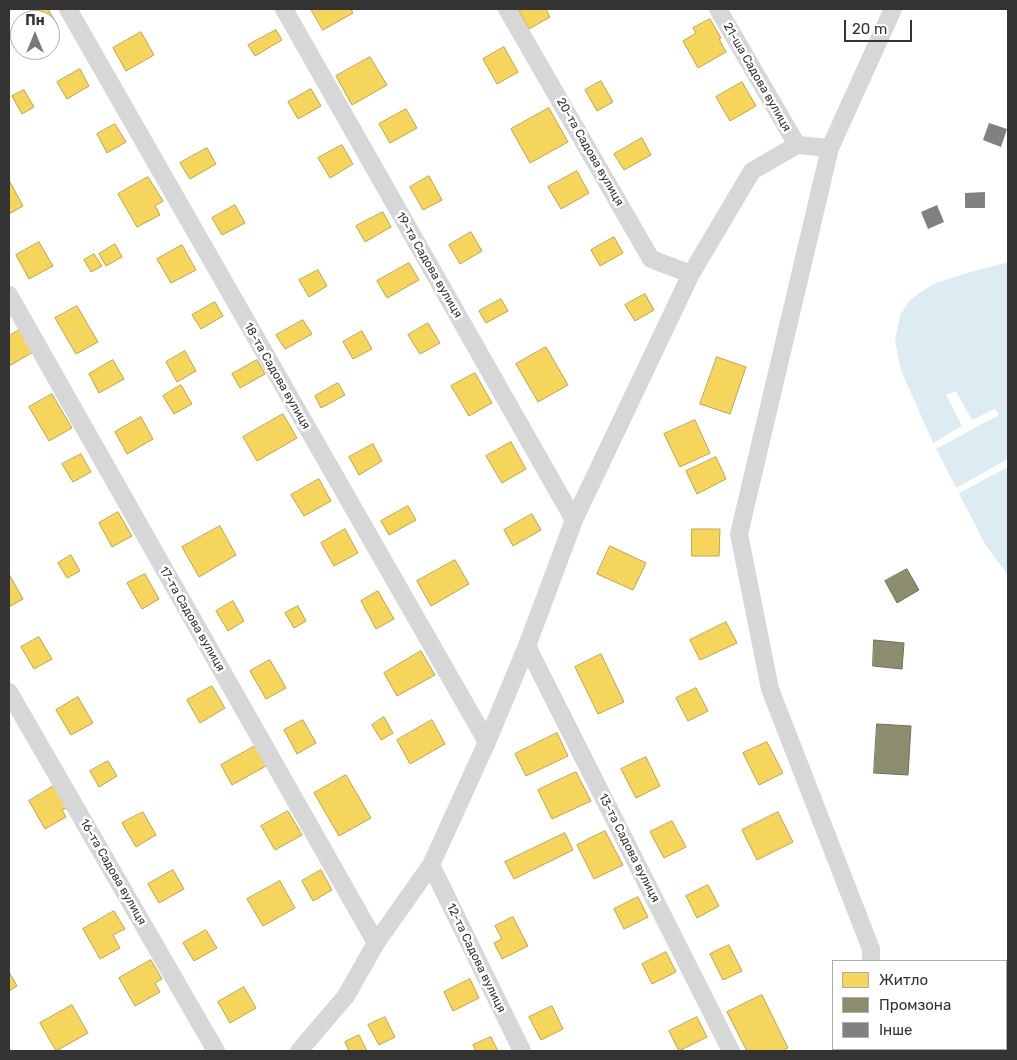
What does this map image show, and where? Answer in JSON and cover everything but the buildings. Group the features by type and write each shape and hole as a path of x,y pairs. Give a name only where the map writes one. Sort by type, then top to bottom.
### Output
{"street":[{"name":"18-та Садова вулиця","path":"68,9 487,742"},
{"name":"19-та Садова вулиця","path":"284,9 574,520"},
{"name":"20-та Садова вулиця","path":"507,9 651,259 691,274"},
{"name":"21-ша Садова вулиця","path":"718,9 797,146"},
{"path":"870,960 871,949 770,689 739,534 830,148 893,9"},
{"path":"299,1051 346,996 376,943 431,865 487,742 527,646 574,520 691,274 752,171 797,146 830,148"},
{"name":"17-та Садова вулиця","path":"9,295 376,943"},
{"name":"13-та Садова вулиця","path":"527,646 731,1051"},
{"name":"16-та Садова вулиця","path":"9,692 216,1051"},
{"name":"12-та Садова вулиця","path":"431,865 522,1051"}],"shaded area":[{"path":"1008,262 1008,575 986,546 933,443 901,370 895,340 900,316 910,300 933,284"}],"pier":[{"path":"956,391 972,420 995,409 999,415 936,449 933,443 962,426 946,395"},
{"path":"1008,459 1008,467 959,493 956,488"}]}
